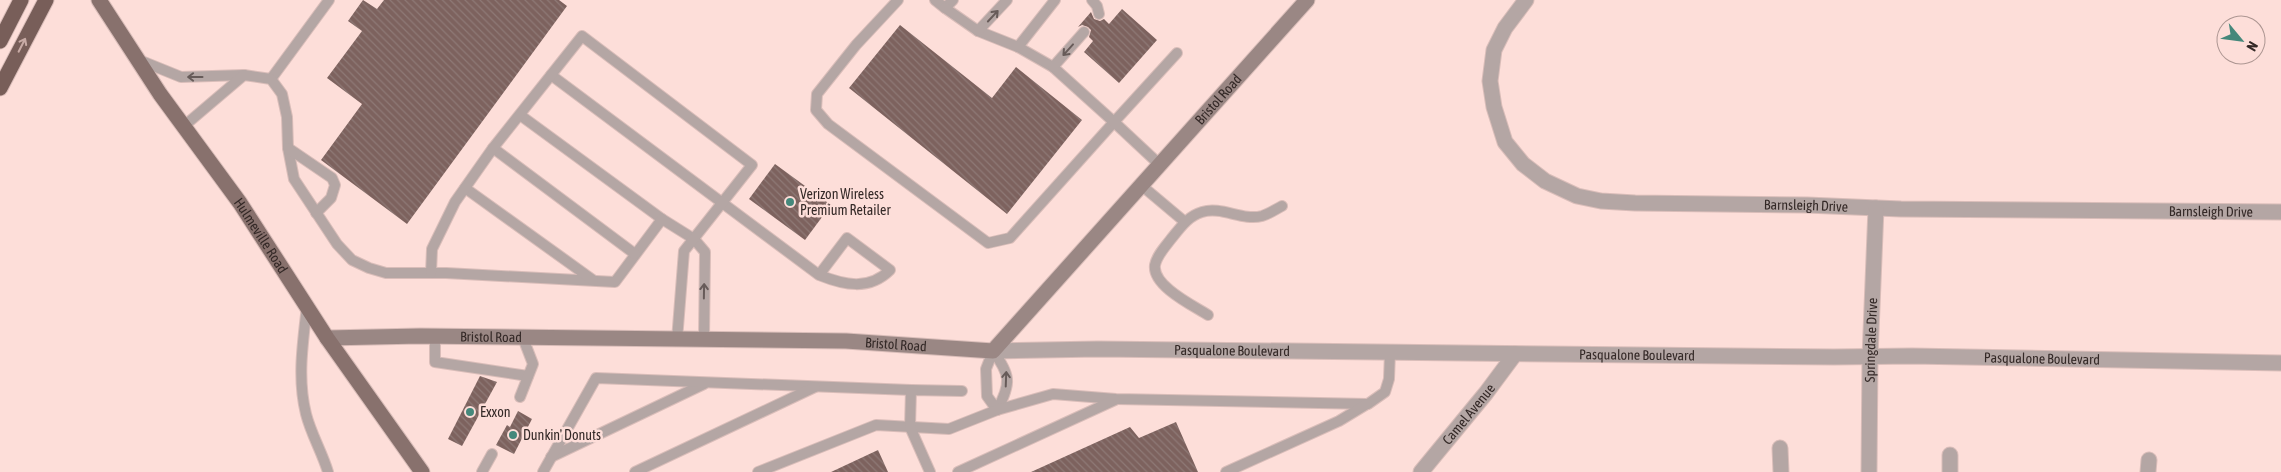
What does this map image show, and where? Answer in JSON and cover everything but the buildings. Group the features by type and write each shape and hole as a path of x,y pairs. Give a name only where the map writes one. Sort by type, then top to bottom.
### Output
{"highway":[{"path":"0,41 21,0"},
{"path":"0,88 46,0"}],"main road":[{"name":"Hulmeville Road","path":"99,0 184,126 240,203 327,338 422,472"},
{"name":"Bristol Road","path":"327,338 435,336 846,341 993,351 1307,0"}],"street":[{"name":"Barnsleigh Drive","path":"1526,0 1505,28 1494,50 1490,81 1494,107 1505,142 1523,164 1545,181 1577,196 1601,201 1876,208 2281,212"},
{"name":"Springdale Drive","path":"1869,472 1870,357 1876,208"},
{"name":"Pasqualone Boulevard","path":"993,351 1098,349 2281,363"},
{"name":"Camel Avenue","path":"1421,472 1486,393 1515,354"},
{"path":"1780,448 1781,472"},
{"path":"1950,455 1950,472"}],"lane":[{"path":"898,0 856,45 817,94 816,110 828,124 988,243 1010,238 1177,53"},
{"path":"935,0 978,31 1018,47 1053,67 1160,165"},
{"path":"945,8 953,0"},
{"path":"978,31 1007,0"},
{"path":"1018,47 1055,0"},
{"path":"1092,0 1097,6 1099,14"},
{"path":"271,79 328,1"},
{"path":"1053,67 1084,32"},
{"path":"431,273 432,249 455,202 493,148 582,36 752,165 684,251 677,340"},
{"path":"138,59 181,77 244,75 271,79 282,94 287,116 288,148 294,179 337,244 352,260 369,268 386,273 431,273 615,282 662,219"},
{"path":"184,126 244,75"},
{"path":"551,75 819,275 844,284 866,284 884,276 890,270 847,238 819,275"},
{"path":"520,115 662,219 694,239 705,252 704,340"},
{"path":"288,148 332,178 335,184 331,198 316,213"},
{"path":"493,148 635,254"},
{"path":"1141,185 1185,222"},
{"path":"465,188 593,280"},
{"path":"1208,315 1178,297 1162,283 1155,269 1156,262 1163,250 1185,222 1204,211 1227,212 1247,217 1262,216 1282,206"},
{"path":"306,306 300,367 303,397 314,438 328,472"},
{"path":"435,336 435,362 528,376"},
{"path":"520,396 533,364 522,338"},
{"path":"993,351 1006,370 1006,394 997,410"},
{"path":"993,351 986,369 987,396 997,410"},
{"path":"1226,472 1339,421 1385,392 1390,352"},
{"path":"543,472 596,378 816,387 962,390"},
{"path":"551,457 705,383"},
{"path":"635,472 816,387"},
{"path":"911,390 910,426 930,472"},
{"path":"758,472 876,425 949,429 997,410 1054,394 1116,400 1368,404"},
{"path":"958,472 1116,400"},
{"path":"482,472 492,454"}],"place":[{"name":"Verizon Wireless Premium Retailer","path":"790,202"},
{"name":"Exxon","path":"470,412"},
{"name":"Dunkin' Donuts","path":"513,435"}]}
